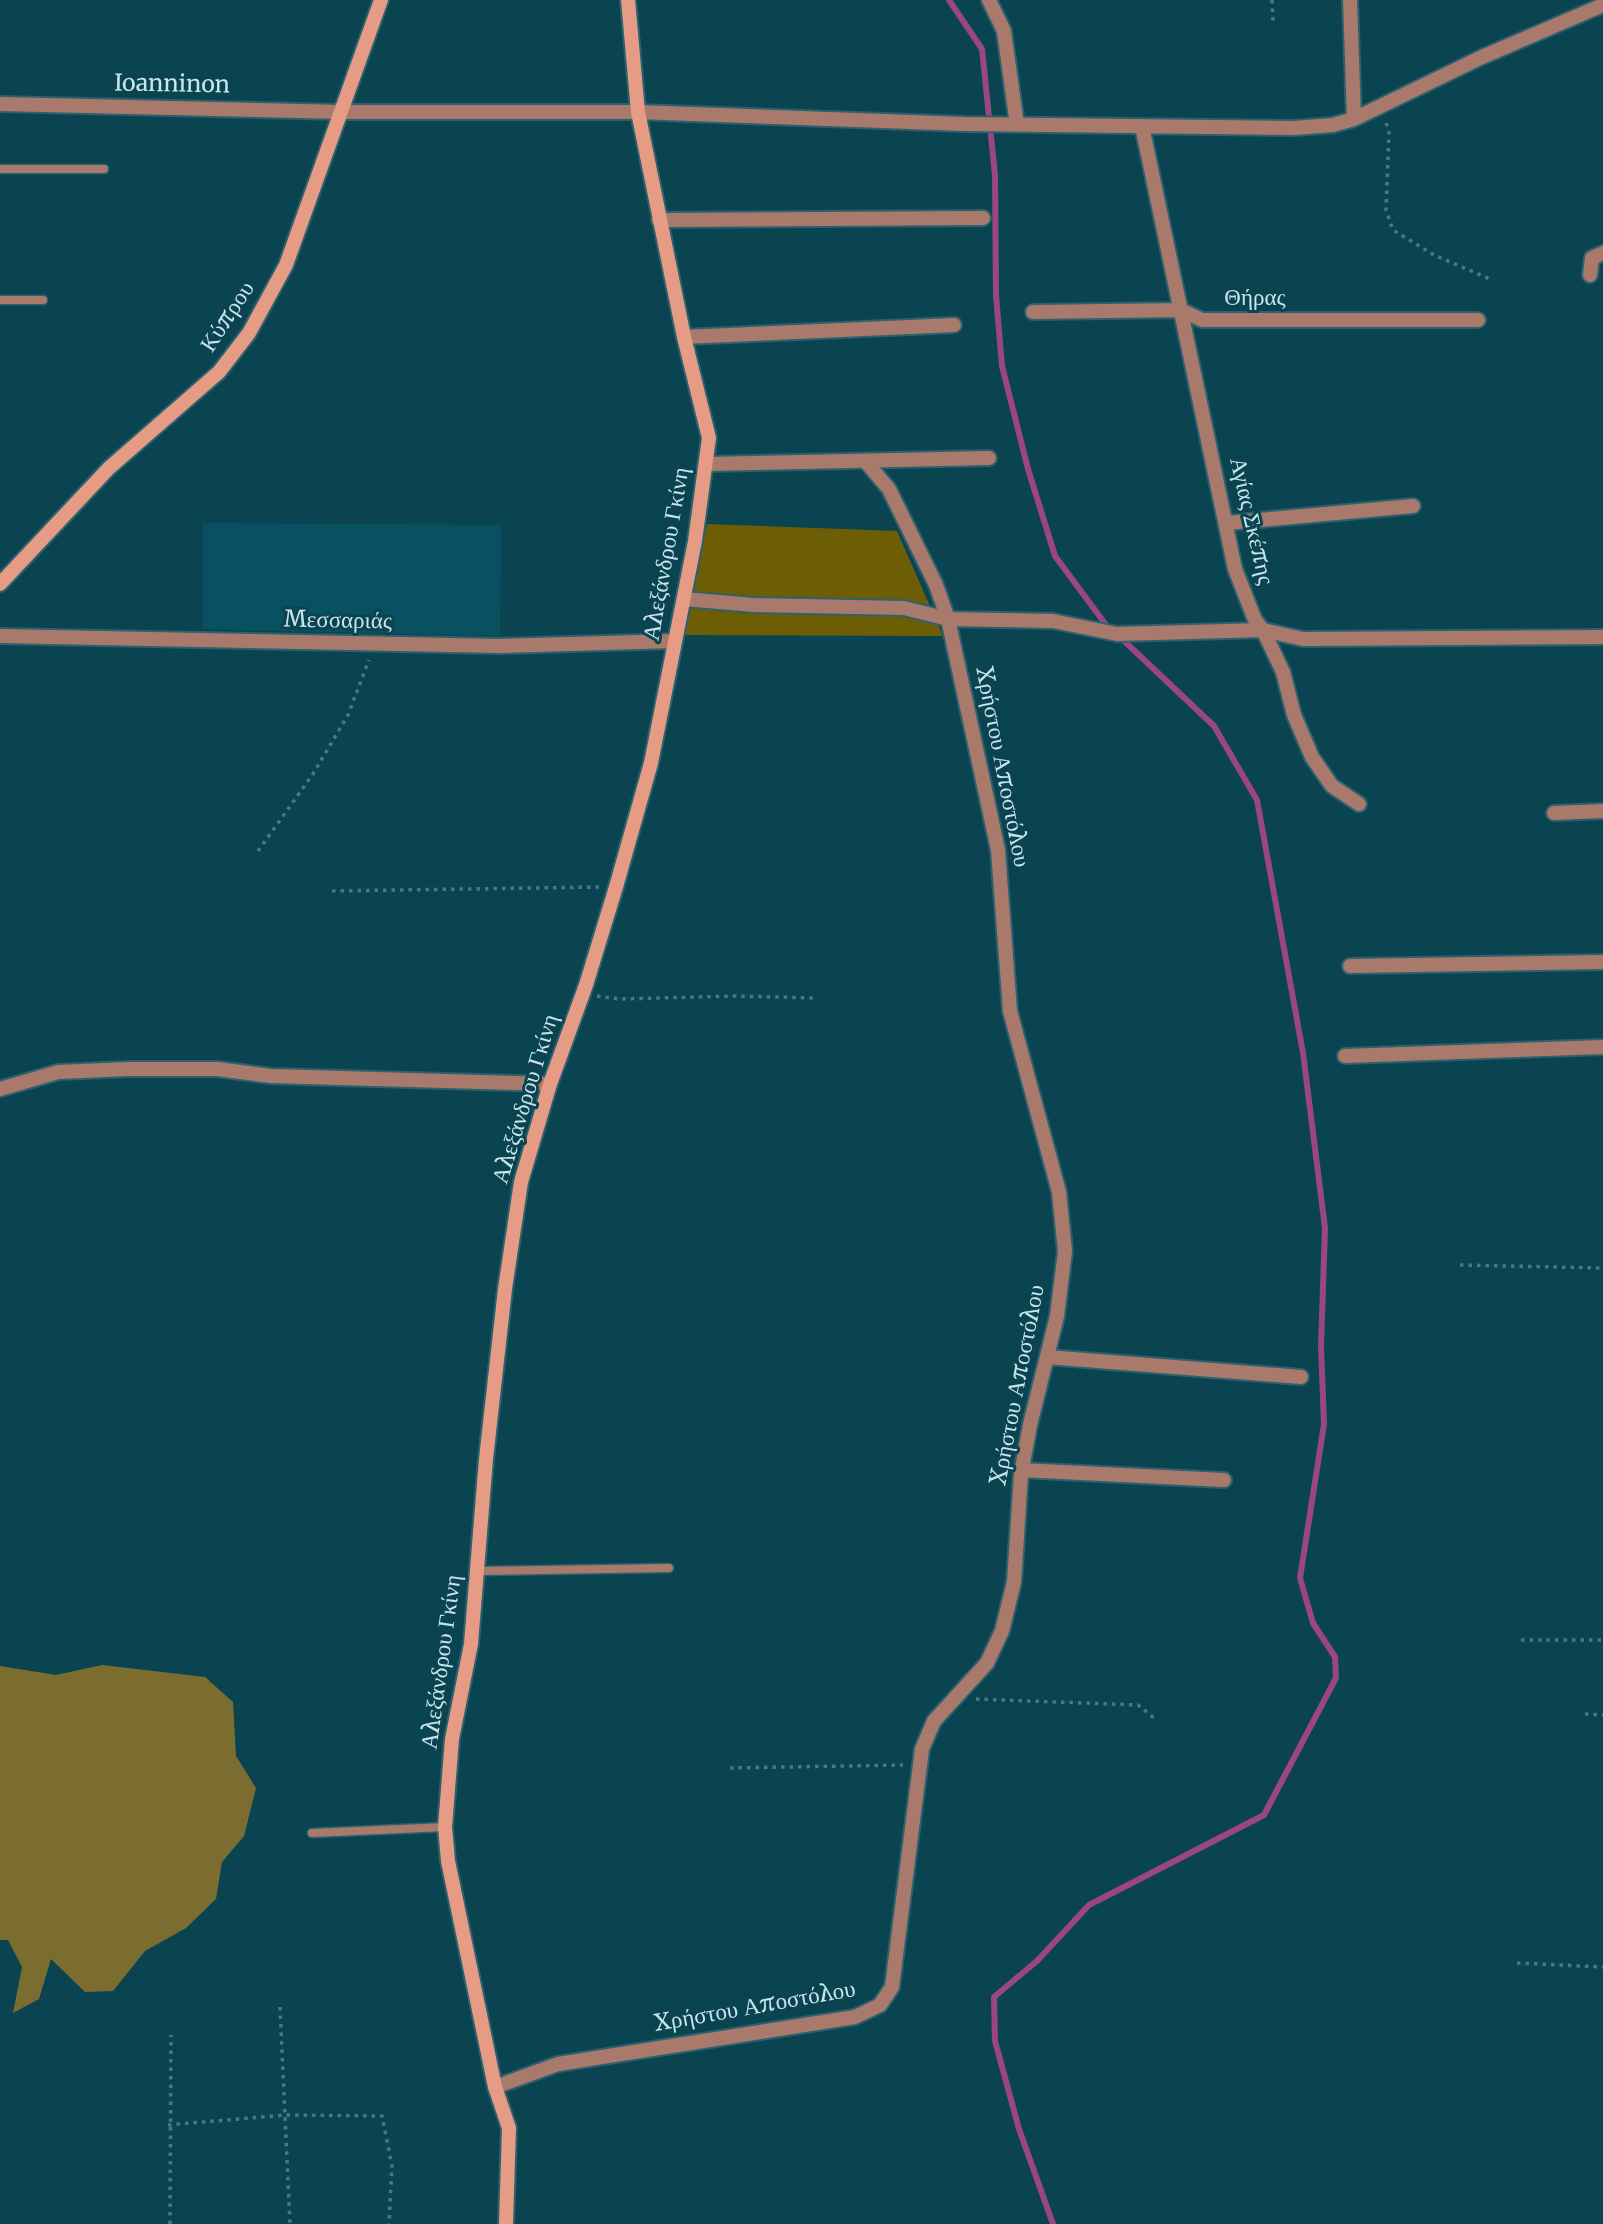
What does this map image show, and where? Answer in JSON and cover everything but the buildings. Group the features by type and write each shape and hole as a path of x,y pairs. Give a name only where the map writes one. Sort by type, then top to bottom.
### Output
{"street":[{"name":"Κύπρου","path":"0,584 109,468 219,372 249,333 286,265 381,0"},
{"name":"Αλεξάνδρου Γκίνη","path":"506,2224 509,2128 495,2087 458,1916 445,1827 452,1739 471,1644 507,1276 521,1182 550,1084 583,993 616,887 651,763 684,599 709,438 684,337 639,112 628,0"},
{"path":"989,0 1004,31 1013,125"},
{"path":"1350,0 1354,119"},
{"name":"Ioanninon","path":"0,104 343,112 639,112 964,124 1294,128 1333,125 1354,119 1482,57 1603,5"},
{"name":"Αγίας Σκέπης","path":"1142,126 1235,569 1255,620 1263,630 1283,672 1294,715 1312,757 1332,786 1359,804"},
{"path":"659,220 983,218"},
{"path":"1590,275 1592,258 1603,253"},
{"name":"Θήρας","path":"1033,312 1181,310 1202,320 1478,320"},
{"path":"684,337 954,325"},
{"path":"707,464 989,458"},
{"name":"Χρήστου Αποστόλου","path":"495,2087 558,2064 855,2017 880,2006 892,1987 919,1765 934,1721 958,1698 987,1663 1002,1631 1014,1582 1021,1470 1057,1316 1065,1251 1059,1192 1010,1011 996,836 948,619 936,585 889,488 866,462"},
{"path":"1227,523 1413,506"},
{"path":"684,599 754,605 904,608 948,619 1053,621 1117,634 1263,630 1303,639 1603,637"},
{"name":"Μεσσαριάς","path":"0,636 499,646 675,641"},
{"path":"1554,813 1603,811"},
{"path":"1350,966 1603,962"},
{"path":"1345,1056 1603,1047"},
{"path":"0,1089 58,1072 140,1069 216,1069 271,1076 550,1084"},
{"path":"1047,1357 1301,1377"},
{"path":"1021,1470 1224,1480"}],"lane":[{"path":"0,169 104,169"},
{"path":"0,300 43,300"},
{"path":"478,1571 669,1568"},
{"path":"312,1833 445,1827"}],"path":[{"path":"1272,0 1273,22"},
{"path":"1380,107 1389,132 1386,210 1393,230 1434,255 1490,279"},
{"path":"258,851 313,774 348,715 375,645"},
{"path":"332,891 616,887"},
{"path":"583,993 619,999 735,996 815,998"},
{"path":"1460,1265 1603,1268"},
{"path":"1521,1640 1603,1640"},
{"path":"958,1698 1138,1705 1154,1718"},
{"path":"1585,1714 1603,1715"},
{"path":"730,1768 919,1765"},
{"path":"1517,1963 1603,1967"},
{"path":"280,2007 290,2224"},
{"path":"170,2224 168,2125 171,2035"},
{"path":"168,2125 285,2115 382,2116 392,2166 389,2224"}],"shaded area":[{"path":"203,523 501,525 500,636 203,629"},
{"path":"707,524 897,531 943,636 685,635"},
{"path":"102,1665 205,1677 233,1702 236,1756 256,1788 244,1836 222,1862 216,1899 186,1928 145,1951 113,1991 85,1992 51,1959 39,1999 13,2013 22,1967 8,1940 0,1940 0,1666 56,1675"}],"waterway":[{"path":"949,0 982,49 995,175 996,295 1002,366 1028,469 1055,556 1109,629"},
{"path":"1053,2224 1019,2129 995,2041 994,1997 1037,1961 1089,1905 1264,1815 1336,1678 1335,1657 1313,1623 1300,1578 1324,1424 1321,1346 1325,1228 1303,1053 1257,800 1214,726 1120,637"}]}
